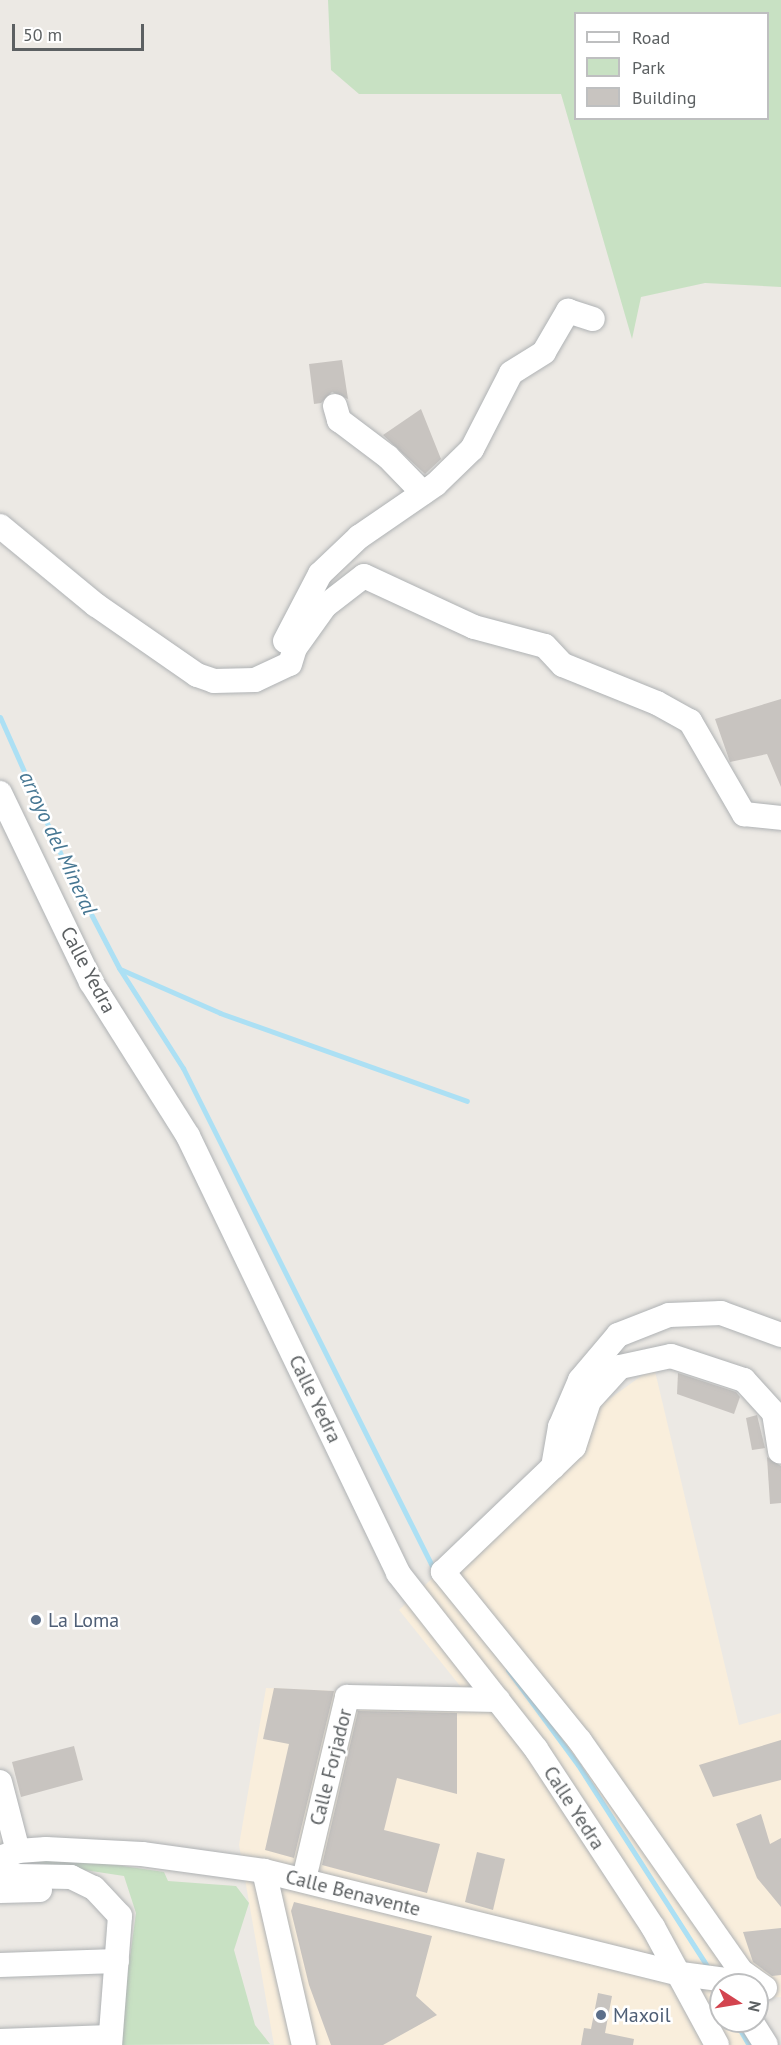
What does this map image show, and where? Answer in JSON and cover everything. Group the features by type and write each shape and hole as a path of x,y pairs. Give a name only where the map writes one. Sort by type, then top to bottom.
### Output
{"street":[{"path":"274,672 288,634 321,574 358,537 423,493 472,449 511,373 544,352 568,311 593,319"},
{"path":"335,406 339,420 388,457 423,493"},
{"path":"0,526 96,604 196,675 214,681 255,680 290,664 295,648 325,606 364,576 474,627 545,646 563,665 657,703 690,721 744,814 781,818"},
{"name":"Calle Yedra","path":"0,793 91,982 189,1136 398,1573 536,1749 681,1974 717,2045"},
{"path":"553,1467 560,1427 580,1380 618,1335 669,1315 721,1313 781,1335"},
{"path":"744,1973 593,1759 443,1572 574,1447 589,1401 620,1366 671,1356 744,1380 774,1413 779,1435"},
{"name":"Calle Forjador","path":"304,1879 347,1697 498,1700"},
{"path":"0,1782 9,1855"},
{"name":"Calle Benavente","path":"9,1855 142,1854 264,1871 709,1979"},
{"path":"0,1870 16,1876 71,1877 94,1888 120,1916 110,2041 0,2041"},
{"path":"264,1871 304,2045"},
{"path":"0,1891 94,1888"},
{"path":"0,1965 117,1961"}],"shaded area":[{"path":"654,1367 739,1725 781,1713 781,1997 769,1998 769,1973 709,1973 709,2033 769,2033 769,2031 778,2045 274,2045 239,1845 266,1688 469,1697 399,1610 464,1548 577,1422"}],"green space":[{"path":"328,0 781,0 781,287 705,283 641,297 632,339 561,94 359,94 331,70"},
{"path":"25,1861 89,1861 164,1872 168,1881 236,1886 249,1903 234,1950 255,2025 270,2044 118,2045 136,1913 124,1876"}],"building":[{"path":"342,360 348,399 332,392 321,403 314,404 309,364"},
{"path":"421,409 441,459 425,474 383,435"},
{"path":"781,699 781,787 767,754 730,762 715,719"},
{"path":"678,1373 736,1392 740,1397 734,1414 677,1394"},
{"path":"757,1415 765,1448 752,1450 746,1418"},
{"path":"767,1457 781,1466 781,1503 770,1504"},
{"path":"274,1688 334,1691 294,1858 265,1850 289,1744 263,1739"},
{"path":"358,1711 457,1713 457,1794 397,1778 384,1830 440,1844 427,1893 322,1865"},
{"path":"781,1740 781,1780 713,1797 699,1765"},
{"path":"74,1746 83,1780 21,1797 12,1762"},
{"path":"761,1814 770,1844 781,1838 781,1907 757,1878 736,1824"},
{"path":"477,1852 505,1859 493,1910 465,1902"},
{"path":"294,1902 432,1936 416,1996 437,2015 383,2045 331,2045 309,1985 291,1911"},
{"path":"781,1928 781,1975 772,1976 753,1962 743,1932"},
{"path":"598,1993 612,1996 605,2033 634,2039 633,2045 581,2045 584,2028 591,2029"}],"waterway":[{"name":"arroyo del Mineral","path":"0,717 66,866 119,968 183,1068 436,1574"},
{"path":"120,969 220,1013 467,1101"},
{"path":"508,1670 578,1765 710,1971"},
{"path":"742,2033 749,2045"}],"place":[{"name":"La Loma","path":"36,1620"},
{"name":"Maxoil","path":"601,2015"}]}
